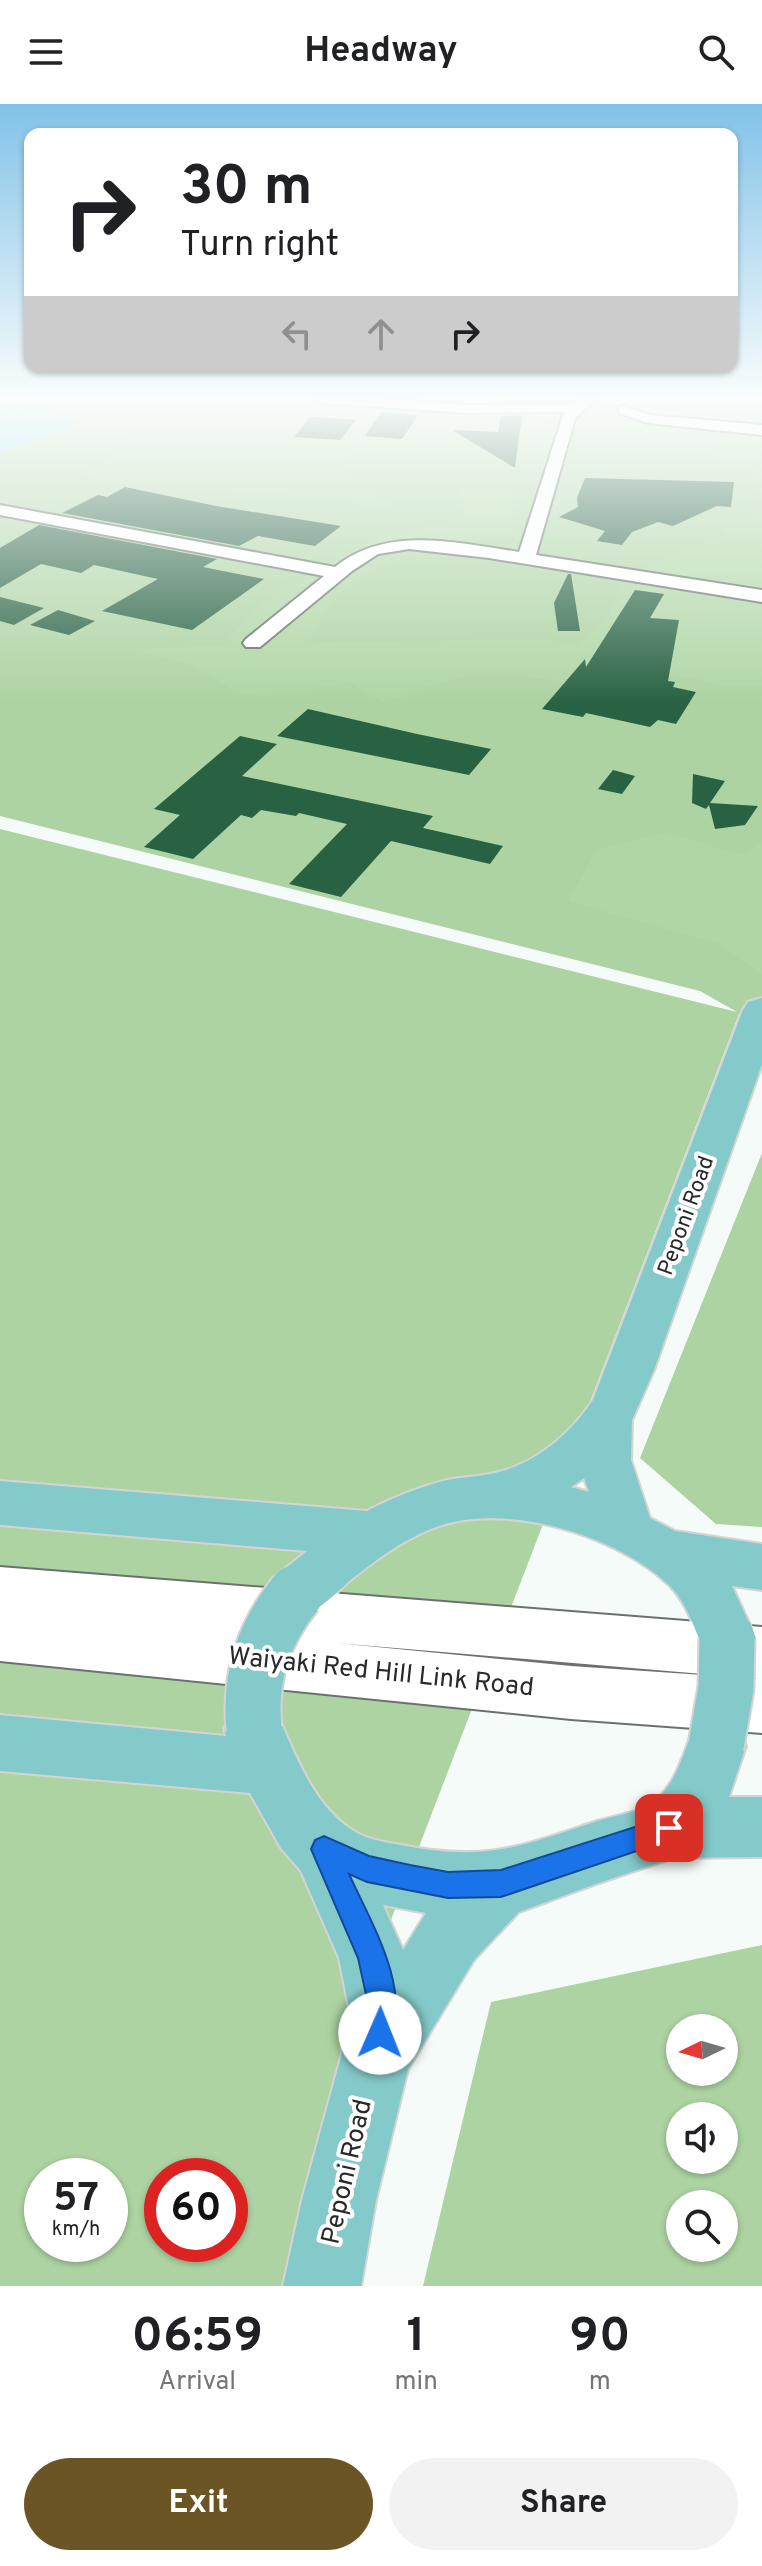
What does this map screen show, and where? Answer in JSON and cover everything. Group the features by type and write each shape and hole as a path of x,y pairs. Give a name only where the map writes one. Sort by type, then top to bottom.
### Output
{"main road":[{"name":"Peponi Road","path":"650,1543 605,1460 607,1421 669,1264 762,1010"},
{"name":"Peponi Road","path":"496,1494 516,1489 562,1466 579,1454 607,1421"},
{"path":"669,1828 696,1799 707,1780 726,1688 744,1646 704,1582 650,1543 585,1511 496,1494 425,1509 369,1534 341,1553 296,1593 275,1620 260,1648 251,1699 261,1747 295,1811 324,1849 367,1869 448,1885 501,1884 669,1828 762,1827"},
{"path":"0,1503 369,1534"},
{"path":"650,1543 762,1567"},
{"name":"Waiyaki Red Hill Link Road","path":"0,1591 744,1646"},
{"name":"Waiyaki Red Hill Link Road","path":"0,1636 119,1645 318,1669 762,1706"},
{"path":"0,1743 220,1764 261,1747"},
{"name":"Peponi Road","path":"322,2286 339,2200 376,2057 383,2008 372,1957 324,1849"},
{"name":"Peponi Road","path":"376,2057 450,1936 501,1884"}],"street":[{"path":"526,558 544,501"},
{"path":"0,510 336,573"},
{"path":"253,643 336,573 373,550 388,546 424,544 762,596"},
{"path":"471,573 489,553"}],"green space":[{"path":"0,501 762,501 762,1026 739,1014 344,2042 282,2286 0,2286 0,829 737,1012 700,991 0,816"},
{"path":"331,501 385,501 399,510"},
{"path":"462,501 514,501 511,535 474,539 391,559 332,599 310,643 547,638 577,646 608,617 624,579 671,555 727,534 712,522 762,513 762,686 726,686 698,679 627,670 587,685 490,672 437,683 384,703 349,682 302,691 241,694 188,664 124,649 221,646 261,605 292,583 374,539 465,517"},
{"path":"667,832 741,855 762,843 762,975 720,944 568,901 597,849"},
{"path":"762,1153 762,1527 716,1524 640,1458"},
{"path":"762,1945 762,2286 423,2286 491,2002"}],"building":[{"path":"86,501 191,501 341,526 315,546 258,536 239,546 62,513"},
{"path":"577,501 732,501 731,507 717,506 673,526 658,522 632,532 622,545 597,541 605,531 559,517 578,507"},
{"path":"39,525 217,559 203,567 264,579 192,630 102,611 158,579 94,565 81,573 41,564 0,588 0,548"},
{"path":"568,574 571,574 580,631 558,631 554,603"},
{"path":"635,590 664,594 650,618 679,620 668,681 675,682 673,687 696,692 676,724 658,720 650,727 586,713 583,717 542,709 585,659 586,667"},
{"path":"0,597 44,608 14,625 0,621"},
{"path":"58,610 95,621 69,635 30,625"},
{"path":"308,709 491,749 469,775 277,736"},
{"path":"240,736 277,744 242,776 433,816 423,828 503,846 490,864 391,841 341,897 289,884 347,824 299,813 296,816 261,810 252,818 241,815 193,859 144,847 180,815 154,809"},
{"path":"613,770 635,776 622,794 598,789"},
{"path":"693,774 725,781 710,803 758,806 745,825 715,829 709,805 706,809 692,803"}],"route":[{"path":"380,2033 383,2008 372,1957 324,1849 367,1869 410,1878 448,1885 501,1884 669,1828"}]}
